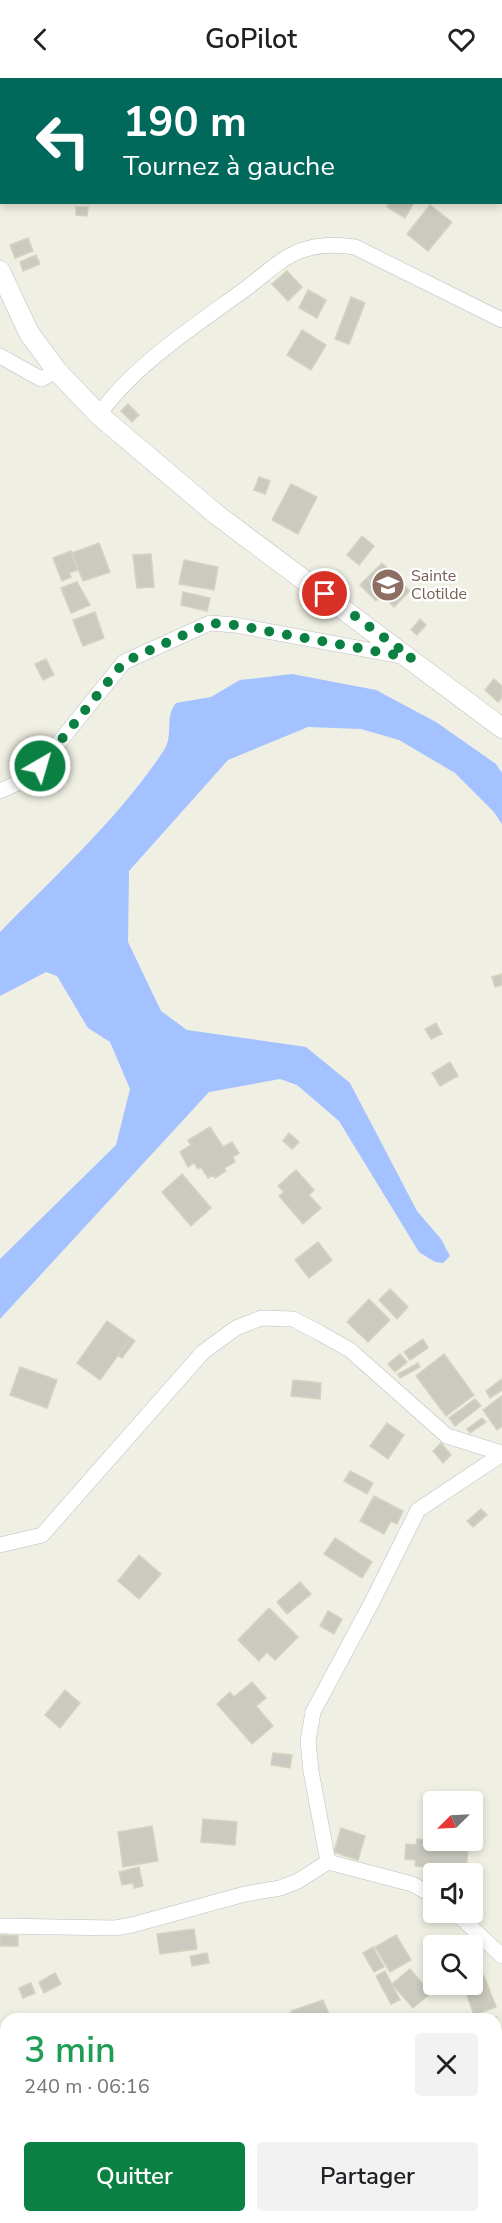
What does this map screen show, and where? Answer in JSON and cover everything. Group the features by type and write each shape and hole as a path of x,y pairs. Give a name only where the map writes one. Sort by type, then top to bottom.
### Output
{"street":[{"path":"99,416 127,380 288,257 316,247 337,244 355,247 502,320"},
{"path":"0,271 29,333 57,371 99,416 217,515 412,658 502,728"},
{"path":"0,356 41,379 57,371"},
{"path":"0,791 18,783 40,766 124,662 210,623 235,625 412,658"},
{"path":"0,1545 42,1535 203,1353 236,1328 261,1318 293,1319 320,1333 350,1350 447,1436 502,1454"},
{"path":"328,1862 309,1751 313,1713 418,1510 502,1454"},
{"path":"0,1926 115,1928 235,1897 280,1888 298,1881 328,1862 412,1884 423,1890"},
{"path":"466,1923 502,1956"}],"water":[{"path":"292,674 376,690 436,722 496,764 502,773 502,824 494,812 455,773 399,740 361,729 308,727 228,760 129,871 128,942 161,1011 187,1030 306,1047 350,1083 417,1211 441,1239 450,1256 443,1263 435,1262 419,1252 339,1121 297,1085 280,1079 209,1092 0,1319 0,1259 116,1145 130,1089 110,1042 88,1028 57,976 46,972 0,996 0,932 108,822 147,774 167,745 170,714 176,703 211,697 240,680"}],"building":[{"path":"389,204 413,204 405,218 387,207"},
{"path":"430,205 452,222 428,251 407,234"},
{"path":"76,207 88,207 87,216 76,215"},
{"path":"28,238 33,251 15,258 10,245"},
{"path":"36,255 40,264 23,271 20,262"},
{"path":"287,271 302,287 288,301 272,284"},
{"path":"308,290 326,300 317,318 299,308"},
{"path":"351,297 365,303 349,344 335,339"},
{"path":"302,330 326,345 311,370 287,355"},
{"path":"128,404 139,415 132,422 121,411"},
{"path":"259,477 270,481 265,494 254,490"},
{"path":"291,484 317,497 298,534 272,520"},
{"path":"362,536 374,546 359,565 347,555"},
{"path":"99,543 110,572 83,581 72,553"},
{"path":"71,551 78,570 69,573 71,577 62,581 53,558"},
{"path":"151,554 154,587 137,588 133,555"},
{"path":"184,560 218,567 214,590 179,584"},
{"name":"Sainte Clotilde","path":"382,563 410,591 394,607 367,578"},
{"path":"367,578 382,595 376,601 360,585"},
{"path":"77,582 90,605 71,613 61,588"},
{"path":"183,592 210,598 207,611 181,605"},
{"path":"95,612 104,638 83,646 73,620"},
{"path":"420,619 426,625 417,635 411,630"},
{"path":"46,659 54,675 43,680 35,664"},
{"path":"494,679 502,686 502,698 498,702 485,690"},
{"path":"502,974 502,985 495,987 492,977"},
{"path":"436,1023 442,1034 431,1039 425,1029"},
{"path":"450,1062 458,1076 440,1086 432,1073"},
{"path":"210,1127 223,1147 232,1142 239,1153 233,1157 235,1162 224,1168 226,1171 215,1178 213,1175 208,1178 201,1167 198,1169 194,1163 188,1167 180,1152 191,1145 188,1140"},
{"path":"289,1133 299,1142 292,1149 283,1141"},
{"path":"296,1170 314,1190 309,1195 321,1208 303,1224 279,1196 284,1192 278,1186"},
{"path":"182,1174 211,1208 191,1226 162,1192"},
{"path":"318,1242 332,1260 309,1278 295,1260"},
{"path":"390,1289 408,1307 397,1319 379,1300"},
{"path":"369,1299 390,1320 368,1342 347,1322"},
{"path":"107,1321 131,1338 100,1380 77,1363"},
{"path":"131,1338 135,1341 122,1358 118,1355"},
{"path":"423,1339 428,1348 410,1360 404,1352"},
{"path":"400,1354 407,1362 395,1372 388,1364"},
{"path":"444,1354 474,1395 446,1416 416,1376"},
{"path":"418,1363 420,1367 400,1378 398,1374"},
{"path":"20,1367 57,1380 47,1408 10,1395"},
{"path":"502,1379 502,1390 490,1398 486,1391"},
{"path":"293,1380 321,1383 320,1399 291,1396"},
{"path":"502,1396 502,1426 497,1430 483,1410"},
{"path":"475,1399 481,1406 455,1426 449,1418"},
{"path":"482,1418 486,1422 470,1433 467,1429"},
{"path":"387,1423 404,1435 388,1459 370,1446"},
{"path":"441,1443 451,1455 443,1463 433,1451"},
{"path":"350,1471 373,1483 367,1494 344,1481"},
{"path":"374,1496 403,1511 397,1524 391,1521 384,1534 360,1521"},
{"path":"481,1509 487,1515 473,1527 467,1521"},
{"path":"335,1538 372,1562 362,1578 324,1554"},
{"path":"139,1555 161,1574 139,1599 118,1581"},
{"path":"300,1582 311,1594 287,1614 277,1602"},
{"path":"269,1608 298,1637 275,1660 267,1652 259,1661 238,1640"},
{"path":"328,1611 342,1619 334,1634 320,1626"},
{"path":"252,1682 266,1698 256,1706 273,1726 252,1744 217,1704 230,1692 234,1697"},
{"path":"65,1690 80,1703 60,1728 45,1715"},
{"path":"273,1753 292,1755 290,1768 271,1765"},
{"path":"203,1819 237,1822 235,1845 201,1842"},
{"path":"152,1826 158,1861 123,1867 118,1832"},
{"path":"341,1828 365,1836 358,1860 334,1852"},
{"path":"417,1839 423,1840 423,1851 468,1851 467,1863 423,1863 423,1867 415,1866 416,1860 405,1859 406,1844 416,1845"},
{"path":"139,1867 143,1886 134,1888 133,1883 122,1885 119,1872"},
{"path":"194,1929 197,1949 160,1954 157,1934"},
{"path":"0,1935 18,1936 18,1946 0,1946"},
{"path":"396,1935 411,1960 390,1972 375,1947"},
{"path":"373,1947 384,1967 374,1972 363,1953"},
{"path":"207,1953 209,1963 192,1966 190,1956"},
{"path":"410,1969 423,1984 423,1995 429,1995 413,2008 392,1984"},
{"path":"385,1971 400,2000 391,2004 376,1976"},
{"path":"55,1973 61,1984 44,1993 39,1982"},
{"path":"484,1976 496,2007 473,2013 467,1995 483,1995"},
{"path":"31,1983 35,1993 23,1998 19,1988"},
{"path":"323,2000 328,2013 292,2013 291,2011"}],"place":[{"name":"Sainte Clotilde","path":"388,585"}],"route":[{"path":"40,766 112,673 124,662 210,623 235,625 412,658 325,594"}]}
